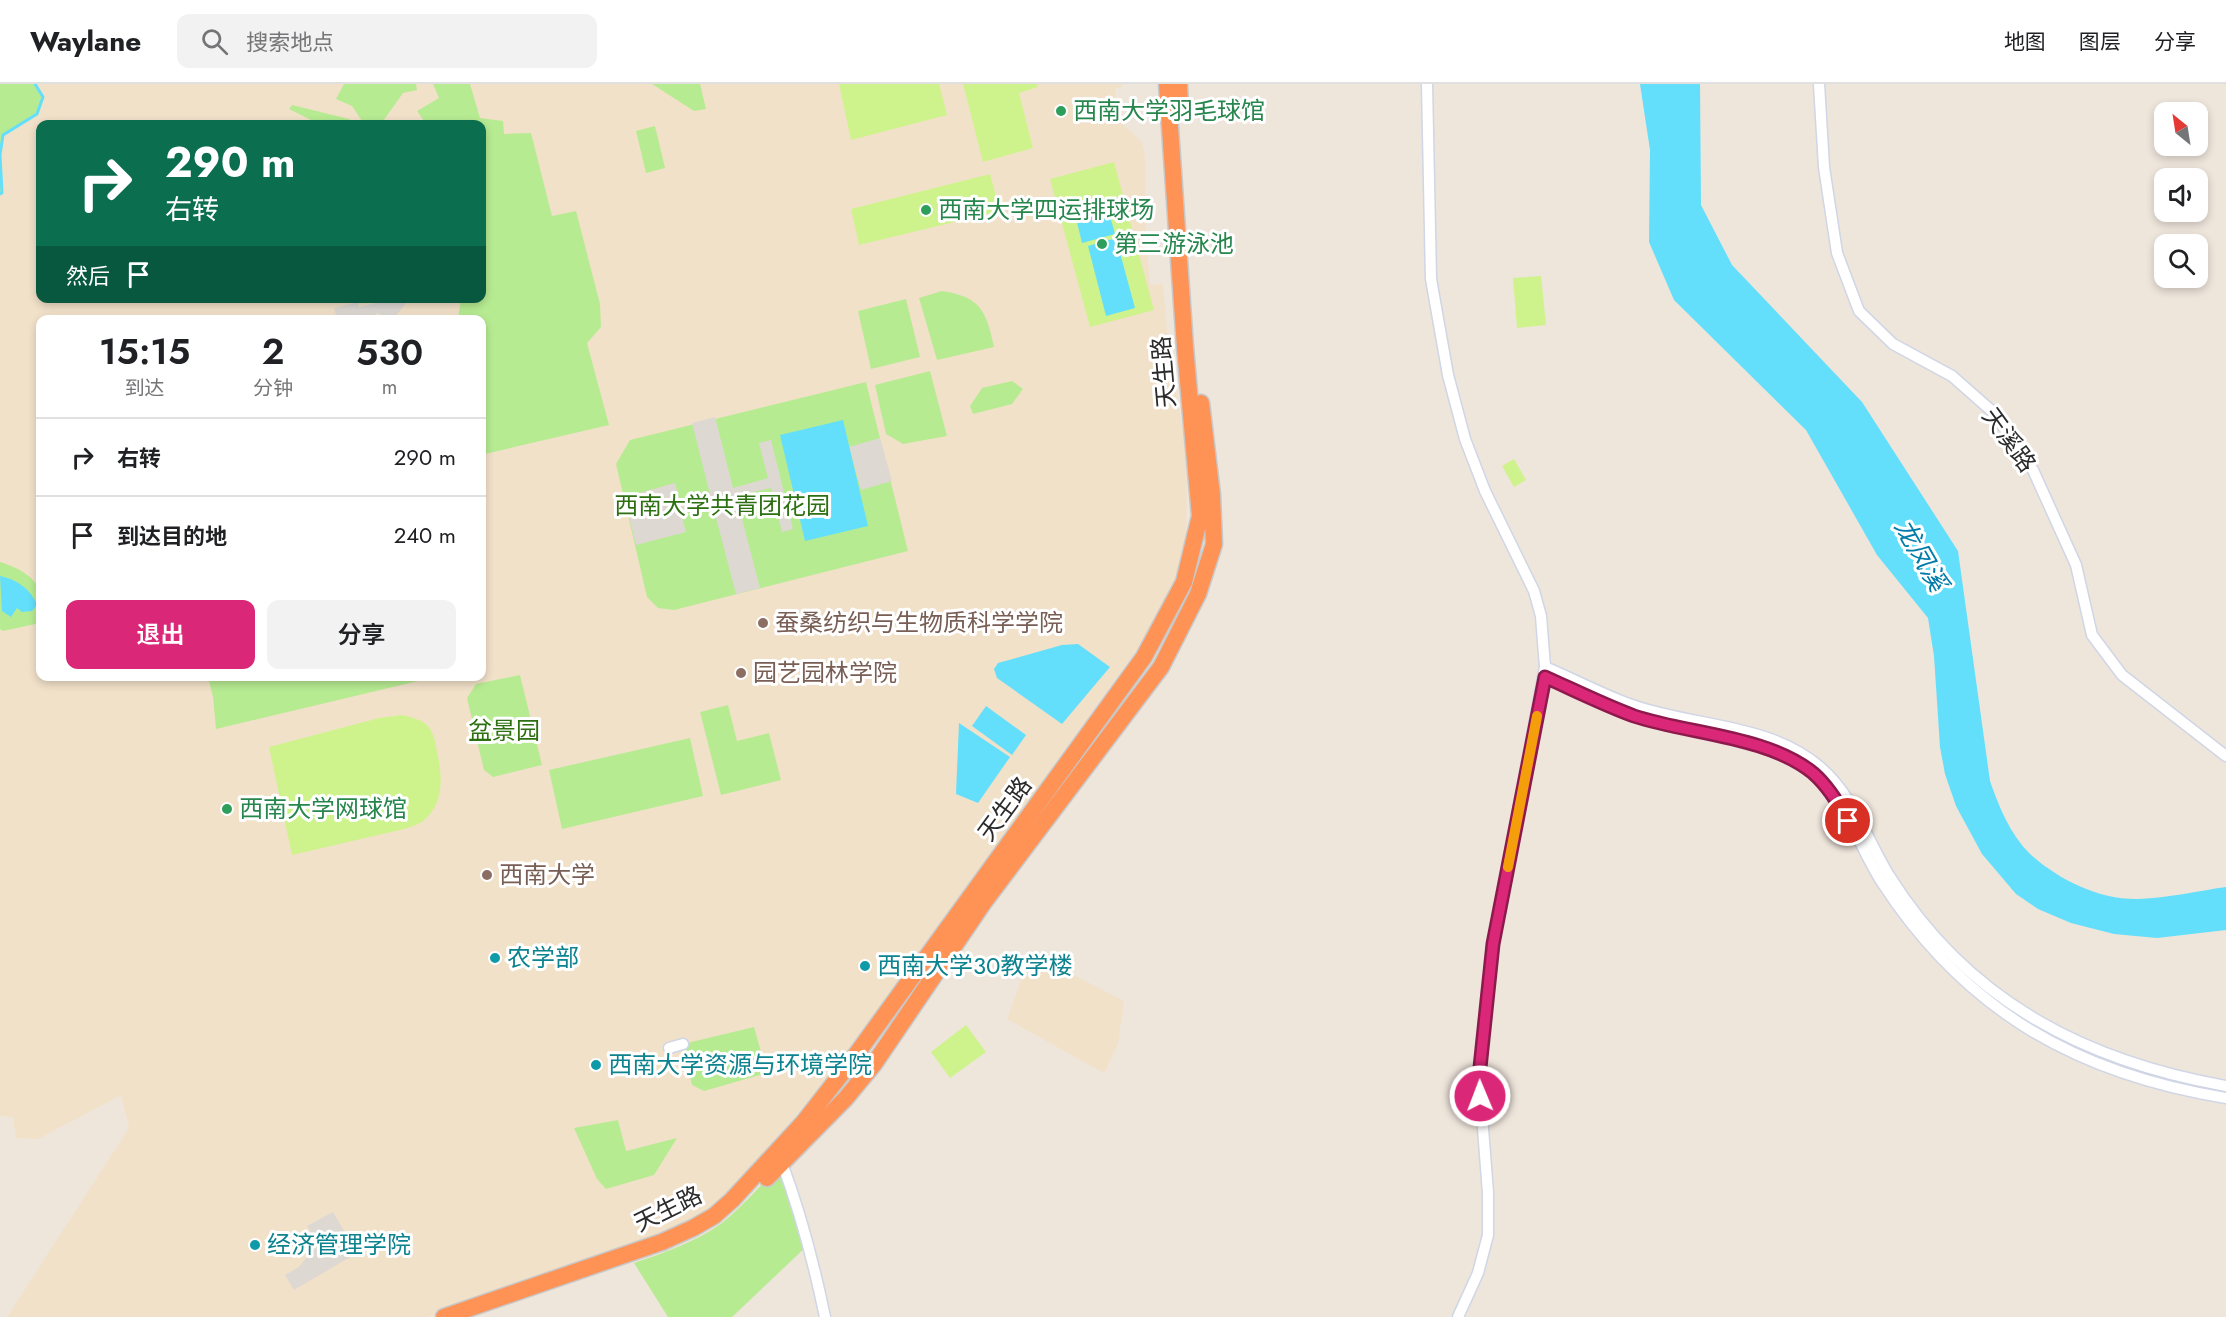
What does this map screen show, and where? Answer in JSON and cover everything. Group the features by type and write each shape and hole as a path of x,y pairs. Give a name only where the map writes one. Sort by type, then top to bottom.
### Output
{"highway":[{"name":"天生路","path":"444,1317 662,1242 714,1216 732,1200 803,1122 850,1063 1144,657 1184,582 1200,516 1185,347 1167,84"},
{"name":"天生路","path":"478,1317 669,1251 698,1238 720,1224 846,1098 874,1064 984,902 1161,667 1198,594 1214,544 1212,495 1195,345 1179,84"}],"street":[{"path":"1427,84 1431,279 1448,375 1465,439 1485,491 1534,591 1541,616 1545,672 1493,944 1486,1001 1479,1077 1488,1193 1488,1235 1478,1274 1458,1317"},
{"name":"天溪路","path":"1819,84 1824,167 1837,253 1859,311 1893,344 1952,376 1994,413 2033,470 2076,565 2092,635 2122,675 2226,756"},
{"path":"1545,672 1633,706 1758,735 1797,750 1821,768 1846,796 1890,877 1928,931 1975,977 2028,1016 2073,1041 2183,1079 2226,1086"},
{"path":"1545,672 1634,716 1755,746 1792,758 1814,774 1837,800 1882,882 1921,938 1969,985 2022,1027 2069,1052 2124,1073 2180,1090 2226,1098"},
{"path":"669,1048 683,1044"},
{"path":"782,1163 813,1258 825,1317"}],"shaded area":[{"name":"西南大学","path":"35,84 1122,84 1122,87 1115,89 1118,120 1142,142 1145,156 1146,236 1150,285 1163,284 1168,345 1187,454 1186,554 1149,633 831,1074 722,1202 683,1228 428,1317 7,1317 129,1128 121,1095 38,1139 16,1138 13,1117 0,1116 0,155 3,135 24,123 43,97"},
{"path":"354,303 358,303 359,307 376,303 406,303 397,315 377,313 374,315 336,315 334,308"},
{"path":"715,417 733,488 768,478 759,443 771,440 793,529 782,532 771,488 736,496 760,588 736,594 713,506 681,514 686,532 636,545 624,497 675,483 680,502 710,494 692,423"},
{"path":"880,438 892,481 861,490 849,447"},
{"path":"1031,953 1124,1001 1118,1044 1104,1073 1007,1019"},
{"path":"333,1212 357,1253 294,1290 285,1275 299,1267 310,1250 310,1231 307,1226"}],"green space":[{"path":"0,84 35,84 43,97 37,114 3,135 0,155"},
{"path":"344,84 416,84 417,90 403,93 384,120 361,120 352,106 336,99"},
{"path":"433,84 470,84 480,118 503,121 504,134 531,133 552,216 576,211 600,304 601,327 587,343 609,425 486,454 486,315 459,315 460,303 486,303 486,120 423,120 417,111 439,98"},
{"path":"652,84 700,84 706,109 694,111"},
{"path":"839,84 939,84 947,115 851,140"},
{"path":"963,84 1037,84 1038,87 1019,93 1033,148 983,162"},
{"path":"292,105 350,120 311,120 289,109"},
{"path":"655,126 665,168 646,173 636,131"},
{"path":"0,155 2,193 0,194"},
{"name":"第三游泳池","path":"1114,162 1154,310 1090,327 1050,179"},
{"name":"西南大学四运排球场","path":"990,174 1000,211 859,245 851,209"},
{"path":"1541,276 1546,325 1517,328 1513,278"},
{"path":"942,291 966,297 980,308 985,315 994,347 937,360 919,298"},
{"path":"906,299 920,357 871,369 858,311"},
{"path":"930,371 947,436 903,444 886,434 875,385"},
{"path":"1012,381 1023,389 1012,404 973,414 970,406 982,388"},
{"name":"西南大学共青团花园","path":"866,382 908,551 674,610 658,608 647,597 616,464 630,440"},
{"path":"1514,459 1526,480 1514,487 1502,466"},
{"path":"0,562 22,572 36,584 36,624 3,631 0,629"},
{"name":"盆景园","path":"520,675 542,765 493,777 484,770 467,698 476,684"},
{"path":"209,681 418,681 216,729"},
{"path":"728,705 737,741 769,733 781,780 721,795 700,712"},
{"path":"402,715 428,726 435,742 441,781 438,799 429,815 422,822 404,829 292,855 269,747 379,718"},
{"path":"690,738 703,796 562,829 549,770"},
{"path":"966,1025 986,1052 950,1078 931,1052"},
{"path":"754,1027 767,1073 704,1091 692,1085 683,1044"},
{"path":"618,1120 626,1151 677,1138 654,1175 606,1189 597,1179 574,1128"},
{"path":"782,1163 809,1244 732,1317 668,1317 634,1263 688,1242 719,1225 744,1203"}],"water":[{"name":"龙凤溪","path":"1640,84 1700,84 1701,205 1732,265 1862,402 1958,551 1990,781 2001,810 2017,838 2030,854 2054,872 2080,887 2109,896 2139,899 2226,887 2226,930 2157,938 2114,934 2071,923 2038,909 2016,894 1982,854 1956,806 1945,774 1940,747 1934,656 1928,618 1877,555 1806,430 1674,300 1649,242 1650,150"},
{"path":"1105,198 1115,234 1082,243 1073,206"},
{"path":"1116,238 1135,308 1106,316 1088,246"},
{"path":"843,420 868,526 805,541 780,435"},
{"path":"0,576 17,582 27,590 36,603 32,611 22,612 17,608 11,617 2,611"},
{"path":"1078,644 1110,667 1062,724 997,678 994,669 998,663 1062,645"},
{"path":"986,706 1026,735 1012,755 972,726"},
{"path":"959,723 1010,757 978,803 956,794"}],"waterway":[{"path":"0,194 2,193 0,155 3,135 37,114 43,97 35,84"}],"slow traffic":[{"path":"1508,867 1537,716"}],"place":[{"name":"西南大学羽毛球馆","path":"1061,111"},
{"name":"西南大学四运排球场","path":"926,210"},
{"name":"第三游泳池","path":"1102,244"},
{"name":"蚕桑纺织与生物质科学学院","path":"763,623"},
{"name":"园艺园林学院","path":"741,673"},
{"name":"西南大学网球馆","path":"227,809"},
{"name":"西南大学","path":"487,875"},
{"name":"农学部","path":"495,958"},
{"name":"西南大学30教学楼","path":"865,966"},
{"name":"西南大学资源与环境学院","path":"596,1065"},
{"name":"经济管理学院","path":"255,1245"}],"route":[{"path":"1480,1096 1479,1077 1493,944 1545,677 1634,716 1755,746 1792,758 1814,774 1837,800 1848,821"}]}
